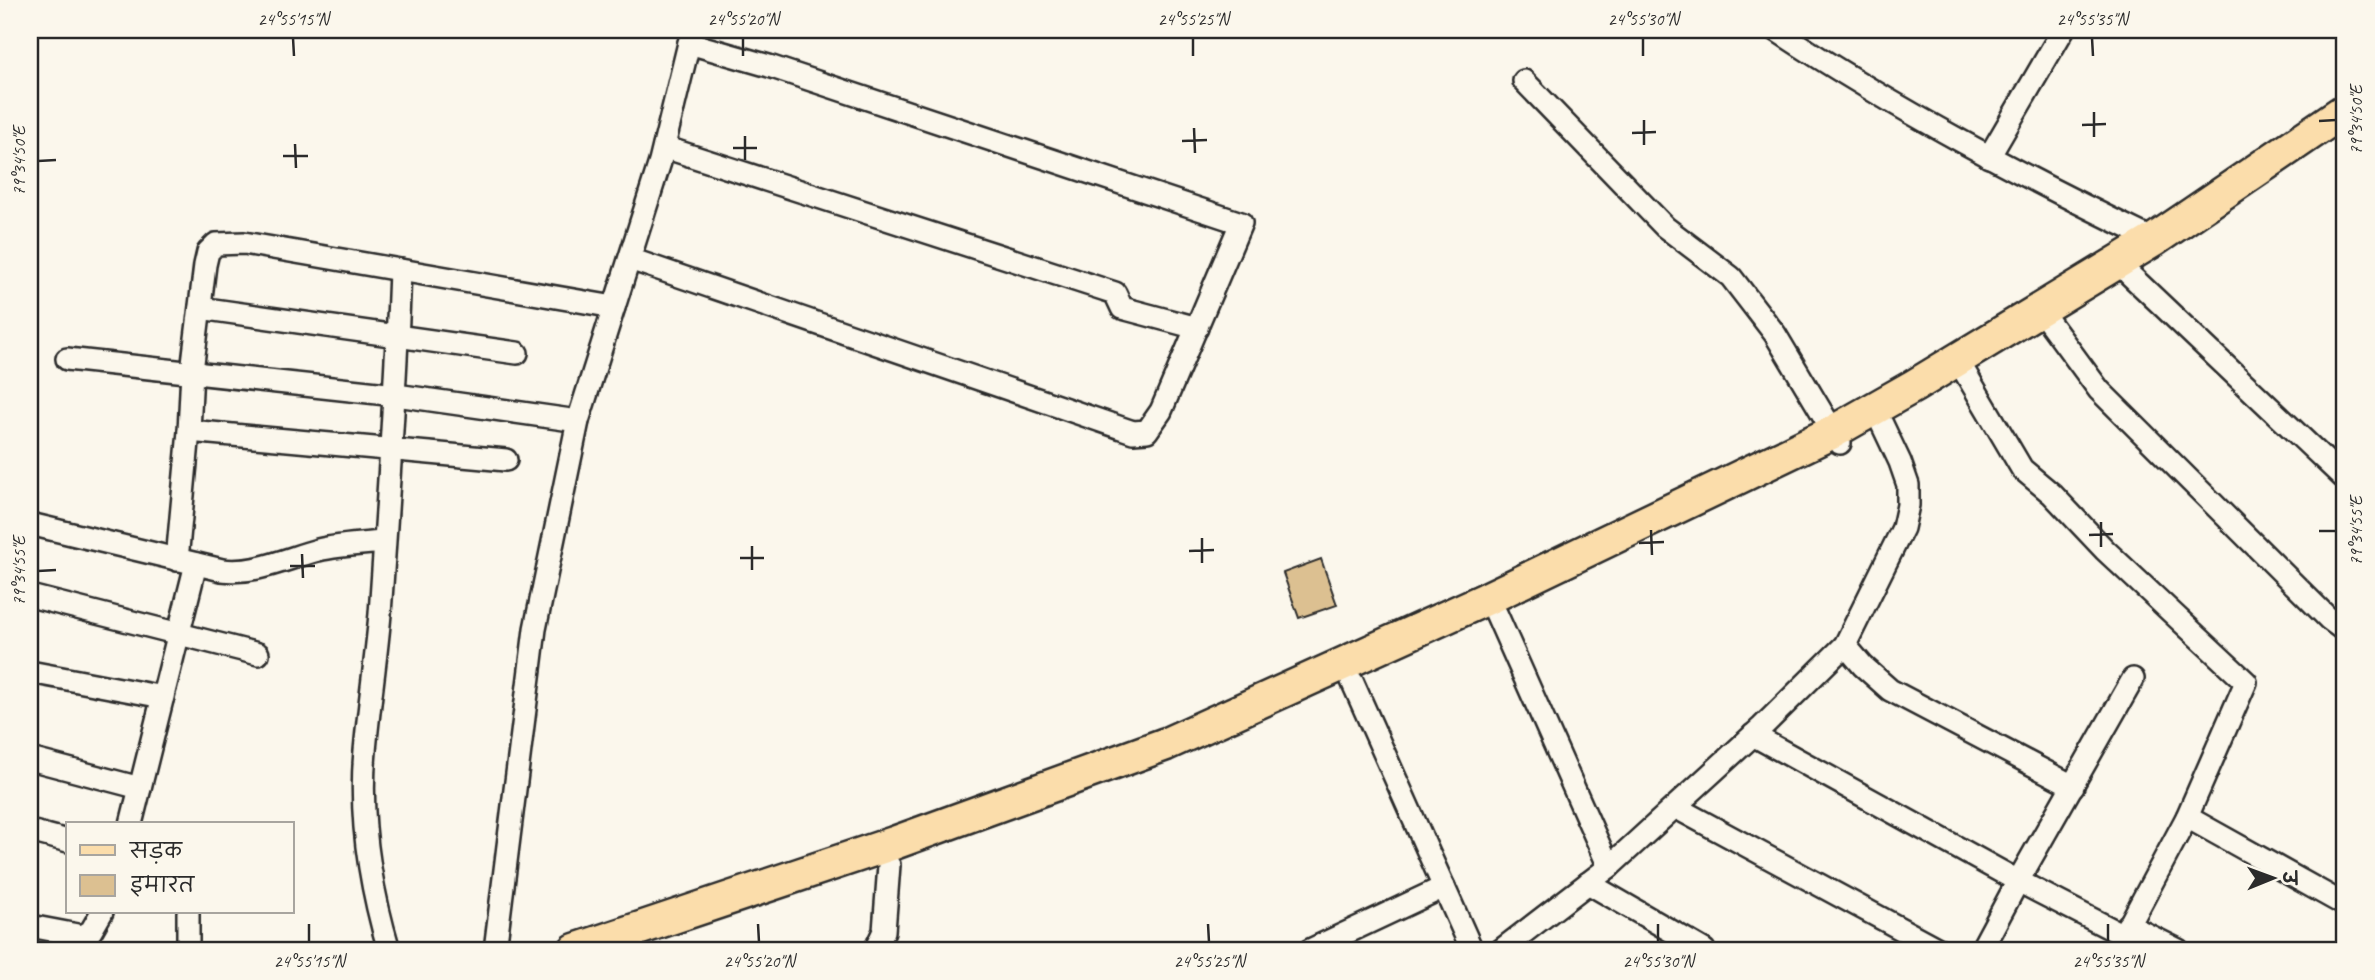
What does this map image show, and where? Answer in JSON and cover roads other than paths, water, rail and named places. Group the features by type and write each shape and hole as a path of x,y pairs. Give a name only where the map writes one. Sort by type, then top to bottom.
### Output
{"main road":[{"path":"634,950 1027,818 1352,681 1496,613 1837,439 1925,380 2154,240 2345,110"},
{"path":"575,950 894,843 1166,744 1837,439 1882,424 2129,274 2345,128"}],"street":[{"path":"1776,30 1910,114 2049,189 2154,240"},
{"path":"1989,157 2063,30"},
{"path":"495,950 535,629 578,421 664,147 691,36 782,71 1241,223 1161,411 1147,431 1133,432 630,259"},
{"path":"1524,81 1665,227 1731,277 1775,334 1837,439"},
{"path":"664,147 1115,293 1122,308 1196,328"},
{"path":"132,822 179,632 186,562 192,371 208,252 216,244 244,243 614,307"},
{"path":"389,950 371,875 365,830 365,754 380,617 390,448 396,396 400,270"},
{"path":"2129,274 2345,479"},
{"path":"200,308 517,353"},
{"path":"2049,322 2099,390 2329,619 2345,631"},
{"path":"67,359 192,371 578,421"},
{"path":"1966,374 2022,469 2052,494 2105,550 2246,682 2187,817 2122,937"},
{"path":"1502,950 1609,866 1753,735 1844,645 1903,528 1908,505 1908,485 1882,424"},
{"path":"189,431 506,460"},
{"path":"30,524 186,562 241,572 257,570 322,549 384,542"},
{"path":"30,596 258,654"},
{"path":"1496,613 1609,866"},
{"path":"1844,645 1890,690 2073,786"},
{"path":"30,672 163,697"},
{"path":"1981,950 2133,679"},
{"path":"1352,681 1472,950"},
{"path":"1753,735 2122,937 2178,950"},
{"path":"30,760 140,788"},
{"path":"1675,807 1940,950"},
{"path":"2187,817 2345,905"},
{"path":"30,831 66,840"},
{"path":"875,950 884,931 888,865"},
{"path":"1588,883 1704,950"},
{"path":"1310,950 1444,887"},
{"path":"30,926 83,943 101,914"},
{"path":"188,914 188,947"}]}
